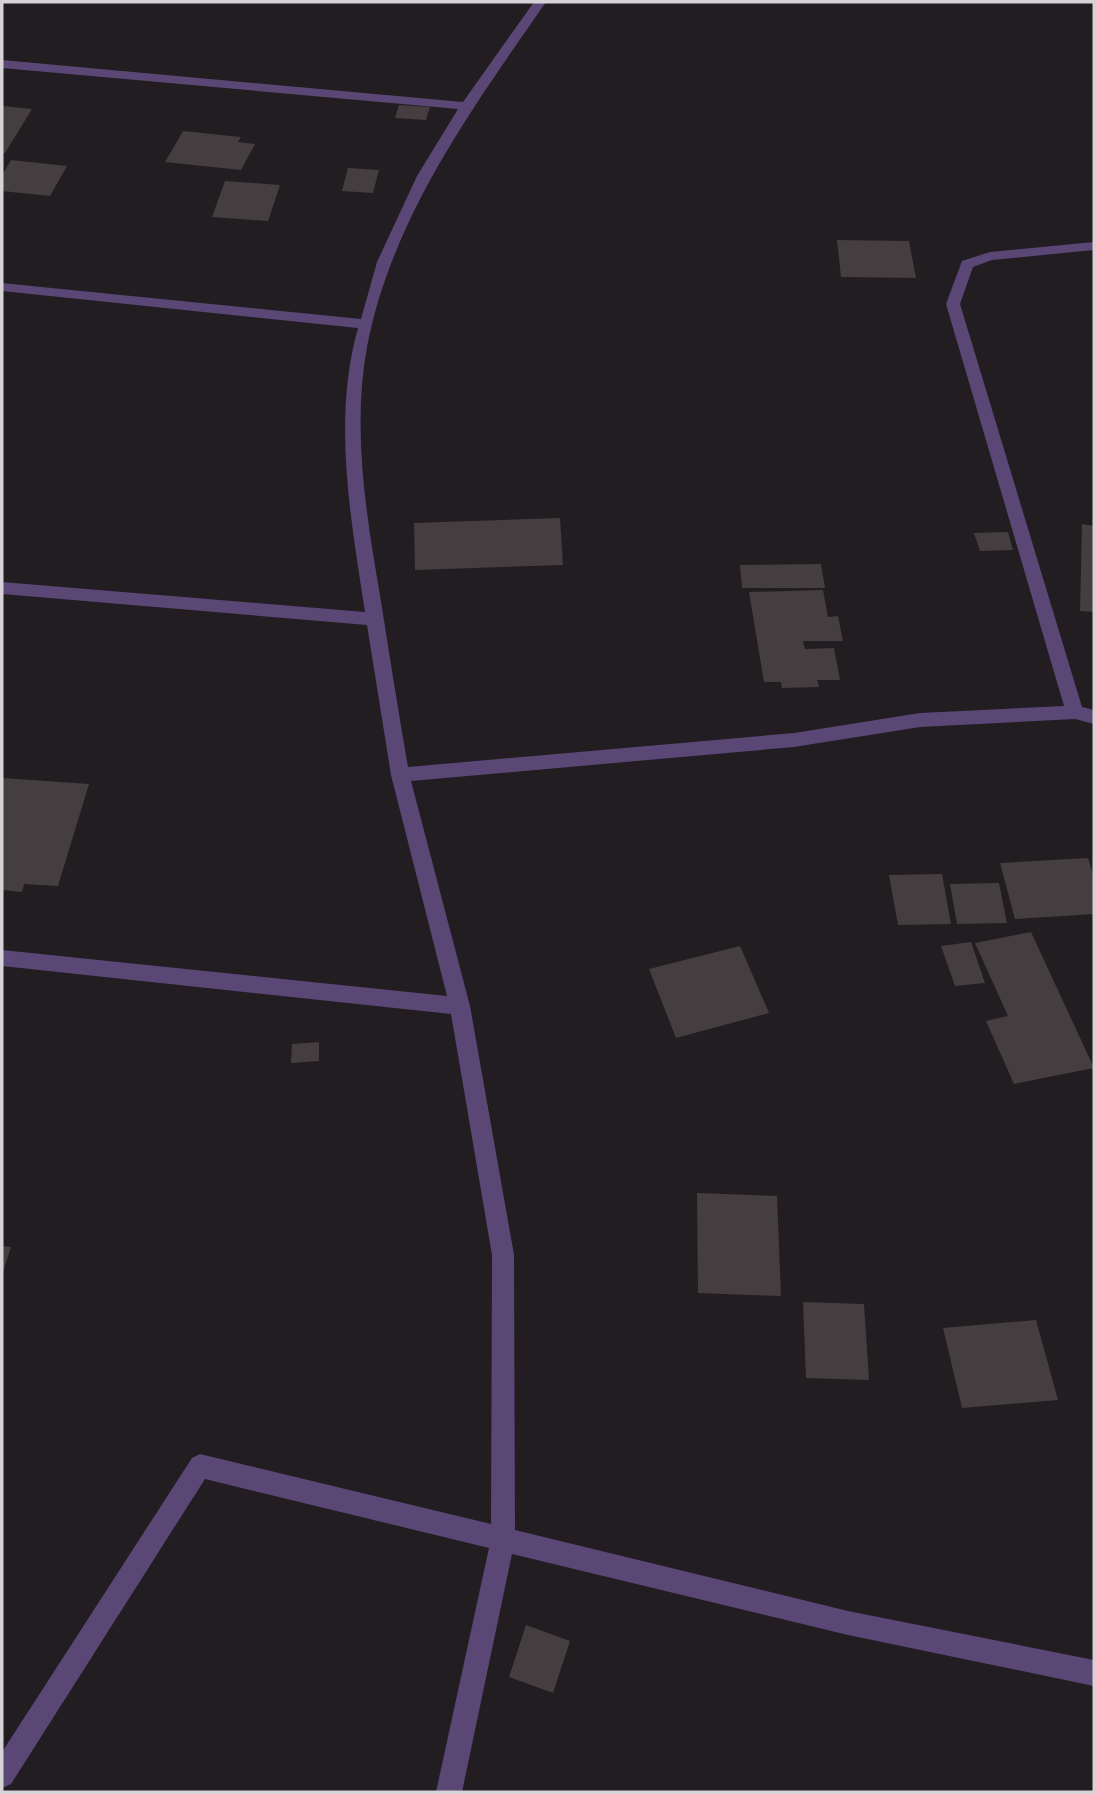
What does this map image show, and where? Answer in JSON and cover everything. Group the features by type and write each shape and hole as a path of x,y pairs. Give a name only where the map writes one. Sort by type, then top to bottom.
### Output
{"street":[{"path":"449,1792 503,1540 503,1255 460,1006 400,775 358,512 354,414 360,347 384,262 395,237 424,176 467,106 540,2"},
{"path":"2,64 467,106"},
{"path":"1074,712 953,304 967,264 990,256 1094,246"},
{"path":"2,287 366,324"},
{"path":"2,588 375,619"},
{"path":"400,775 794,740 920,719 1074,712 1094,717"},
{"path":"2,957 460,1006"},
{"path":"2,1775 200,1466 848,1623 1094,1674"}],"building":[{"path":"399,105 430,107 426,120 395,118"},
{"path":"2,106 32,109 5,153 2,153"},
{"path":"183,131 241,137 238,142 255,144 241,170 165,162"},
{"path":"11,160 67,166 50,196 2,191 2,175"},
{"path":"348,168 379,170 373,193 342,191"},
{"path":"225,181 280,185 268,221 212,217"},
{"path":"837,240 909,241 916,278 841,277"},
{"path":"560,518 563,565 415,570 414,523"},
{"path":"1082,524 1094,526 1094,612 1080,611"},
{"path":"1008,532 1013,550 980,551 974,533"},
{"path":"821,564 825,588 742,588 740,565"},
{"path":"823,590 828,617 838,616 843,641 803,641 805,649 834,648 840,680 817,680 819,687 782,688 781,682 764,682 749,592"},
{"path":"2,778 89,784 58,886 24,884 22,892 2,890"},
{"path":"1088,858 1094,878 1094,914 1015,919 1000,863"},
{"path":"942,874 951,924 898,925 889,875"},
{"path":"999,883 1007,923 957,924 950,884"},
{"path":"1031,932 1094,1068 1014,1084 986,1021 1008,1016 975,943"},
{"path":"971,942 985,983 955,986 941,946"},
{"path":"740,946 769,1013 676,1038 649,969"},
{"path":"319,1042 319,1061 291,1063 292,1044"},
{"path":"697,1193 777,1196 781,1296 698,1293"},
{"path":"2,1246 11,1247 2,1275"},
{"path":"803,1302 864,1304 869,1380 806,1378"},
{"path":"1036,1320 1058,1400 962,1408 943,1328"},
{"path":"526,1625 570,1641 553,1693 509,1677"}]}
